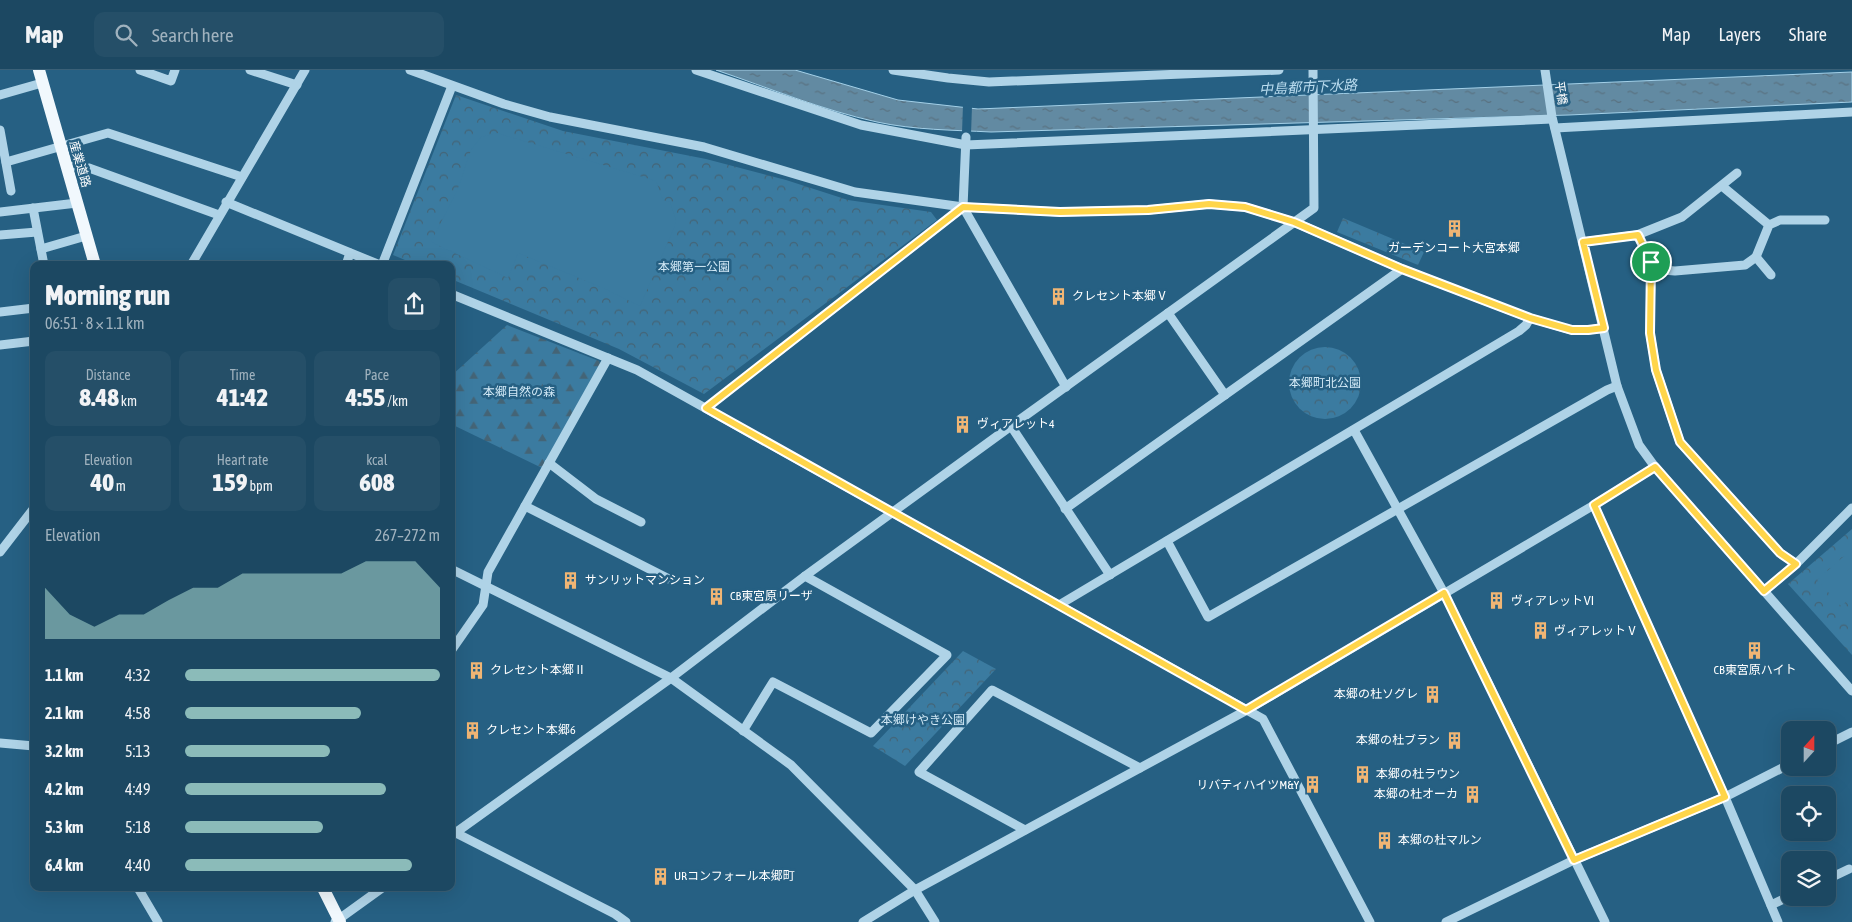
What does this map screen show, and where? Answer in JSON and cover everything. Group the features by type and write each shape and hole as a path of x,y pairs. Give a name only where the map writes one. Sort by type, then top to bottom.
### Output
{"main road":[{"name":"産業道路","path":"41,74 94,261"},
{"path":"324,891 338,921"}],"street":[{"path":"140,70 171,81 175,70"},
{"path":"250,70 297,85"},
{"path":"193,261 226,202 305,70"},
{"path":"410,70 504,104 550,117 704,147 855,192 963,207 1060,212 1148,210 1209,204 1245,207 1294,222 1402,269 1530,318 1572,330 1604,328"},
{"path":"696,70 861,125 966,141 1852,112"},
{"path":"893,70 989,82 1278,70"},
{"path":"455,832 670,678 805,576 1314,208 1313,70"},
{"name":"平橋","path":"1545,72 1553,122 1604,328 1616,386 1639,444 1655,467 1852,691"},
{"path":"0,94 41,74"},
{"path":"383,261 452,86"},
{"path":"504,104 508,93"},
{"path":"0,130 11,191"},
{"path":"6,162 108,133 242,177"},
{"path":"966,141 963,207 1066,386"},
{"path":"66,165 89,168 219,215"},
{"path":"1583,242 1638,235 1682,217 1737,173"},
{"path":"1722,186 1769,225"},
{"path":"226,202 371,261"},
{"path":"0,212 76,203"},
{"path":"706,408 963,207"},
{"path":"33,208 43,261"},
{"path":"1651,262 1663,270 1675,271 1745,266 1756,258 1769,225 1780,220 1825,220"},
{"path":"0,235 37,232"},
{"path":"1638,235 1651,262 1650,333 1656,370 1680,442 1780,553 1796,564"},
{"path":"41,250 86,236"},
{"path":"347,261 350,253"},
{"path":"1756,258 1771,275"},
{"path":"1065,509 1402,269"},
{"path":"455,296 637,370 1262,719 1370,922"},
{"path":"0,312 30,308"},
{"path":"1168,313 1225,395"},
{"path":"1059,605 1519,331 1530,318"},
{"path":"0,345 30,341"},
{"path":"455,645 483,605 488,572 608,358"},
{"path":"1167,541 1208,617 1616,386"},
{"path":"1011,426 1110,575"},
{"path":"1354,430 1444,593 1605,922"},
{"path":"550,463 596,499 641,522"},
{"path":"863,922 915,890 1246,710 1594,505 1655,467"},
{"path":"1594,505 1725,797 1778,922"},
{"path":"526,506 673,581"},
{"path":"1764,591 1796,564 1852,508"},
{"path":"0,552 30,513"},
{"path":"455,571 670,678 791,765 915,890 935,922"},
{"path":"742,730 773,682 871,733 947,655 805,576"},
{"path":"1026,830 918,772 992,690 1140,768"},
{"path":"1836,740 1852,732"},
{"path":"0,743 30,746"},
{"path":"1446,922 1574,860 1725,797 1781,769"},
{"path":"455,834 615,914 626,922"},
{"path":"1836,875 1849,869"},
{"path":"140,891 158,922"},
{"path":"338,921 378,891"},
{"path":"1771,905 1781,900"}],"green space":[{"name":"本郷第一公園","path":"456,95 563,131 706,159 786,180 848,200 931,212 937,220 704,394 619,349 455,281 455,261 407,261 393,255"},
{"path":"497,133 656,181 663,200 670,202 676,220 640,306 601,287 518,253 508,278 431,242 457,191 471,150 481,137"},
{"path":"1343,218 1424,252 1418,265 1337,232"},
{"name":"本郷自然の森","path":"507,325 599,361 601,367 542,468 455,426 455,372"},
{"name":"本郷町北公園","path":"1325,347 1345,353 1355,363 1361,383 1355,403 1345,413 1325,419 1305,413 1295,403 1289,383 1295,363 1305,353"},
{"path":"1852,529 1852,655 1788,584"},
{"path":"1852,549 1852,597 1841,606 1817,580"},
{"name":"本郷けやき公園","path":"963,651 996,669 905,766 873,746"}],"water":[{"path":"716,70 795,70 898,100 978,109 1852,72 1852,102 1569,115 991,132 919,128 877,122 816,105"}],"pier":[{"path":"963,105 972,106 971,134 962,133"}],"place":[{"name":"ガーデンコート大宮本郷","path":"1454,229"},
{"name":"クレセント本郷Ⅴ","path":"1058,296"},
{"name":"ヴィアレット4","path":"963,424"},
{"name":"サンリットマンション","path":"571,580"},
{"name":"CB東宮原リーザ","path":"716,596"},
{"name":"ヴィアレットⅥ","path":"1497,601"},
{"name":"ヴィアレットⅤ","path":"1540,631"},
{"name":"CB東宮原ハイト","path":"1755,651"},
{"name":"クレセント本郷Ⅱ","path":"476,670"},
{"name":"本郷の杜ソグレ","path":"1432,694"},
{"name":"クレセント本郷6","path":"472,730"},
{"name":"本郷の杜ブラン","path":"1454,740"},
{"name":"本郷の杜ラウン","path":"1362,774"},
{"name":"リバティハイツM&Y","path":"1313,785"},
{"name":"本郷の杜オーカ","path":"1472,794"},
{"name":"本郷の杜マルン","path":"1384,840"},
{"name":"URコンフォール本郷町","path":"660,876"}],"route":[{"path":"1209,204 1245,207 1294,222 1402,269 1530,318 1572,330 1604,328 1583,242 1638,235 1651,262 1650,333 1656,370 1680,442 1780,553 1796,564 1764,591 1655,467 1594,505 1725,797 1574,860 1444,593 1246,710 706,408 963,207 1060,212 1148,210 1209,204"}],"water label":[{"name":"中島都市下水路","path":"1308,87"}]}
